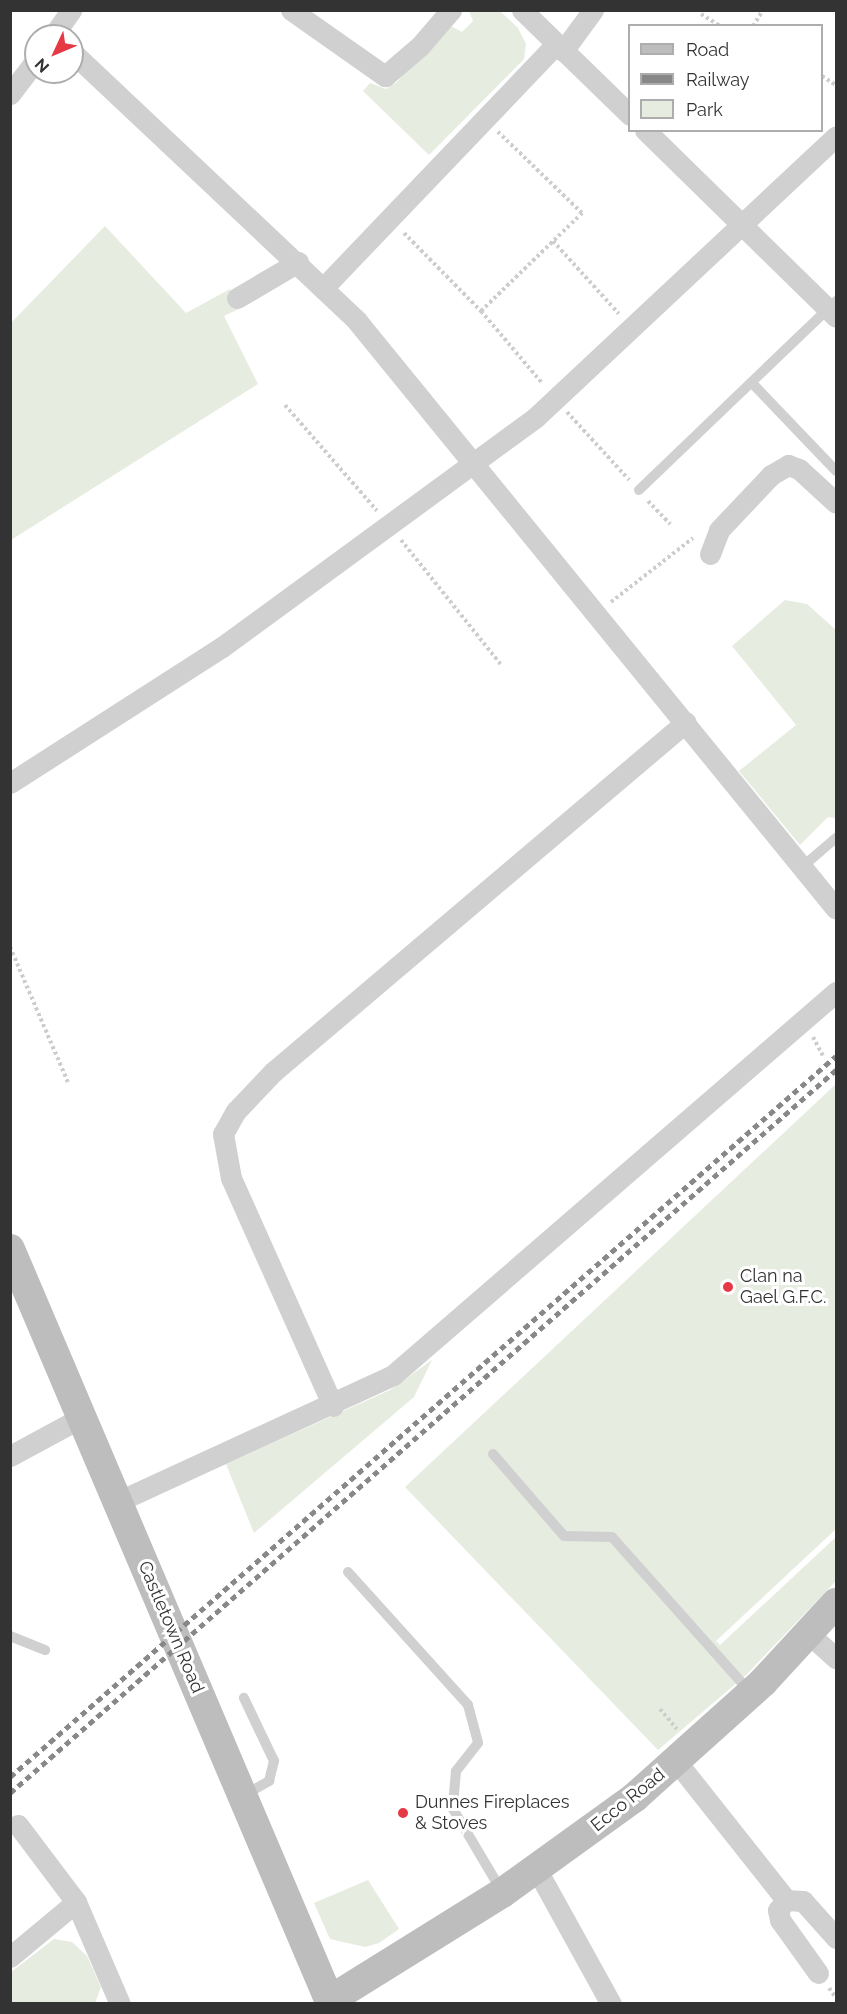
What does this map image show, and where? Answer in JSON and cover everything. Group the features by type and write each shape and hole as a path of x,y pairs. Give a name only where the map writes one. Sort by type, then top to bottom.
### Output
{"main road":[{"name":"Castletown Road","path":"10,1249 330,2002"},
{"name":"Ecco Road","path":"330,2002 537,1870 635,1797 751,1694 837,1603"}],"street":[{"path":"61,24 71,10"},
{"path":"291,10 386,76 420,46 451,10"},
{"path":"522,10 628,113"},
{"path":"325,286 485,119 560,47 593,10"},
{"path":"84,63 325,286 475,465 837,909"},
{"path":"10,94 24,76"},
{"path":"647,132 741,226 833,309"},
{"path":"10,783 222,647 475,465 555,399 837,136"},
{"path":"237,298 298,262"},
{"path":"710,554 720,530 771,475 788,465 799,469 837,503"},
{"path":"333,1406 231,1178 223,1134 236,1111 273,1072 686,722"},
{"path":"117,1502 370,1389 416,1358 837,992"},
{"path":"10,1456 82,1417"},
{"path":"809,1634 837,1658"},
{"path":"676,1761 786,1900 803,1901 837,1938"},
{"path":"18,1825 76,1902 120,2004"},
{"path":"537,1870 611,2004"},
{"path":"786,1900 778,1910 780,1920 818,1973"},
{"path":"10,1957 76,1902"}],"lane":[{"path":"639,490 833,309"},
{"path":"753,384 837,471"},
{"path":"802,867 837,838"},
{"path":"493,1454 564,1536 612,1537 751,1694"},
{"path":"348,1572 468,1705 478,1743 456,1771 453,1809 502,1893"},
{"path":"10,1636 45,1650"},
{"path":"243,1796 269,1781 274,1761 244,1698"}],"path":[{"path":"754,24 763,10"},
{"path":"701,14 717,24"},
{"path":"823,77 837,85"},
{"path":"481,310 582,213 485,119"},
{"path":"390,219 481,310 555,399 670,524"},
{"path":"553,241 632,328"},
{"path":"596,613 685,547 710,519 720,530"},
{"path":"10,947 68,1082"}],"green space":[{"path":"469,11 500,11 518,28 526,44 524,59 429,155 363,91 370,83 386,89 397,82 447,24 462,32 473,21"},
{"path":"105,226 186,313 230,289 243,307 224,316 258,384 11,540 11,323"},
{"path":"785,600 807,604 836,630 836,818 828,817 800,845 739,771 796,725 732,646"},
{"name":"Clan na Gael G.F.C.","path":"836,1084 836,1529 716,1641 720,1645 836,1537 836,1581 746,1675 658,1750 405,1487"},
{"path":"432,1360 414,1397 254,1533 226,1464 390,1390"},
{"path":"368,1880 399,1929 379,1943 365,1947 330,1939 314,1903"},
{"path":"54,1939 72,1942 87,1956 101,1987 95,2003 11,2003 11,1972"}],"railway":[{"path":"10,1777 836,1056"},
{"path":"10,1793 836,1070"}],"place":[{"name":"Clan na Gael G.F.C.","path":"728,1287"},
{"name":"Dunnes Fireplaces & Stoves","path":"403,1813"}]}
